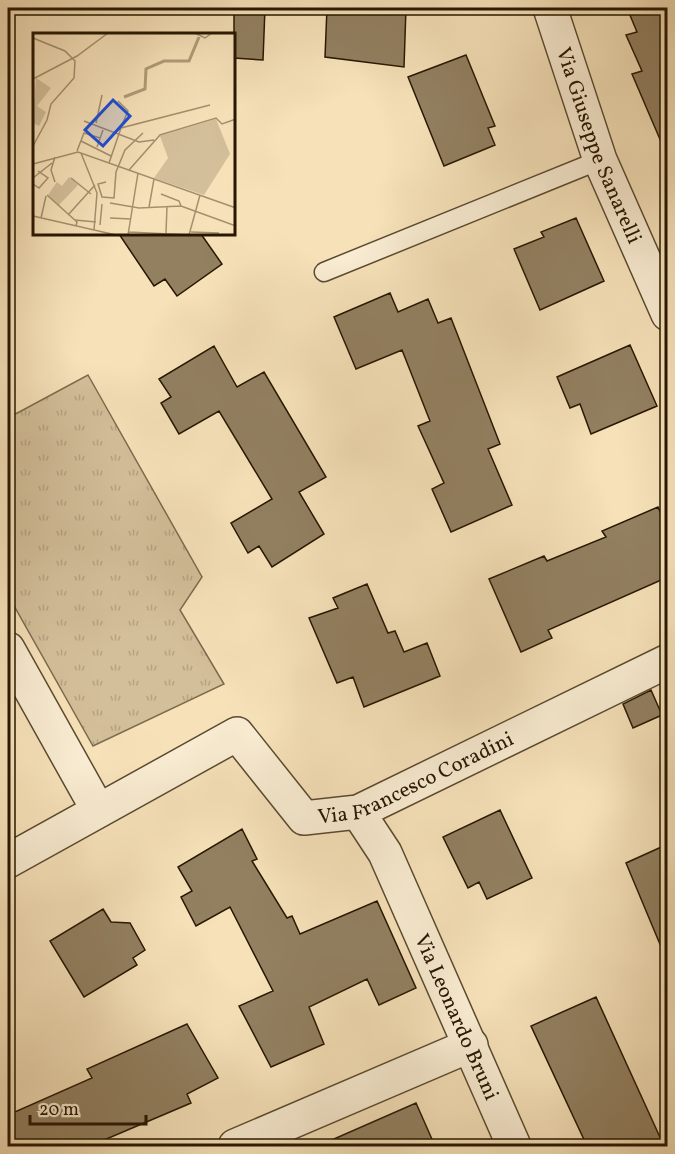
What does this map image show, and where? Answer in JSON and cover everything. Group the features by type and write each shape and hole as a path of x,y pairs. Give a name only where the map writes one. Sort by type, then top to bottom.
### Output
{"street":[{"name":"Via Giuseppe Sanarelli","path":"550,8 600,160 668,314"},
{"path":"8,649 98,810"},
{"name":"Via Francesco Coradini","path":"8,861 237,734 304,818 358,812 668,661"},
{"name":"Via Leonardo Bruni","path":"358,812 385,854 401,888 514,1146"},
{"path":"235,1146 471,1045"}],"lane":[{"path":"324,272 600,160"}],"green space":[{"path":"88,375 202,577 180,610 224,684 93,746 8,595 8,418"}],"building":[{"path":"234,8 265,8 263,60 236,58 236,33 234,33"},
{"path":"327,8 406,8 404,67 325,57"},
{"path":"627,8 668,8 668,158 632,74 642,71 626,35 637,32"},
{"path":"466,55 495,126 488,128 495,145 444,166 408,77"},
{"path":"576,218 604,281 540,310 514,249 544,237 541,232"},
{"path":"120,236 202,236 222,264 177,296 165,279 154,286"},
{"path":"390,293 398,312 428,299 438,323 451,318 500,444 488,449 512,505 451,532 432,489 444,483 418,426 430,421 402,350 356,369 334,317"},
{"path":"630,345 657,406 591,434 580,404 570,408 557,377"},
{"path":"214,346 237,387 264,372 326,477 299,492 324,534 272,567 259,546 248,553 231,523 272,499 219,411 179,434 161,403 171,397 159,379"},
{"path":"658,507 668,530 668,577 548,630 552,638 521,652 489,579 544,556 547,561 606,537 602,531"},
{"path":"367,584 388,633 395,631 404,652 427,643 440,676 364,707 353,677 337,683 309,618 338,608 333,598"},
{"path":"651,690 662,715 633,728 623,704"},
{"path":"500,810 532,878 487,899 479,882 468,888 443,837"},
{"path":"242,829 257,859 252,861 287,918 292,916 300,934 377,901 416,988 379,1005 367,979 309,1007 324,1044 271,1067 239,1006 273,991 230,907 196,926 181,897 192,891 178,867"},
{"path":"668,844 668,961 667,961 626,863"},
{"path":"103,909 111,922 130,923 145,950 133,958 137,965 84,997 50,941"},
{"path":"596,997 664,1146 587,1146 531,1026"},
{"path":"187,1024 218,1078 187,1094 191,1103 90,1146 8,1146 8,1115 92,1078 87,1069"},
{"path":"416,1103 435,1146 318,1146"}]}
